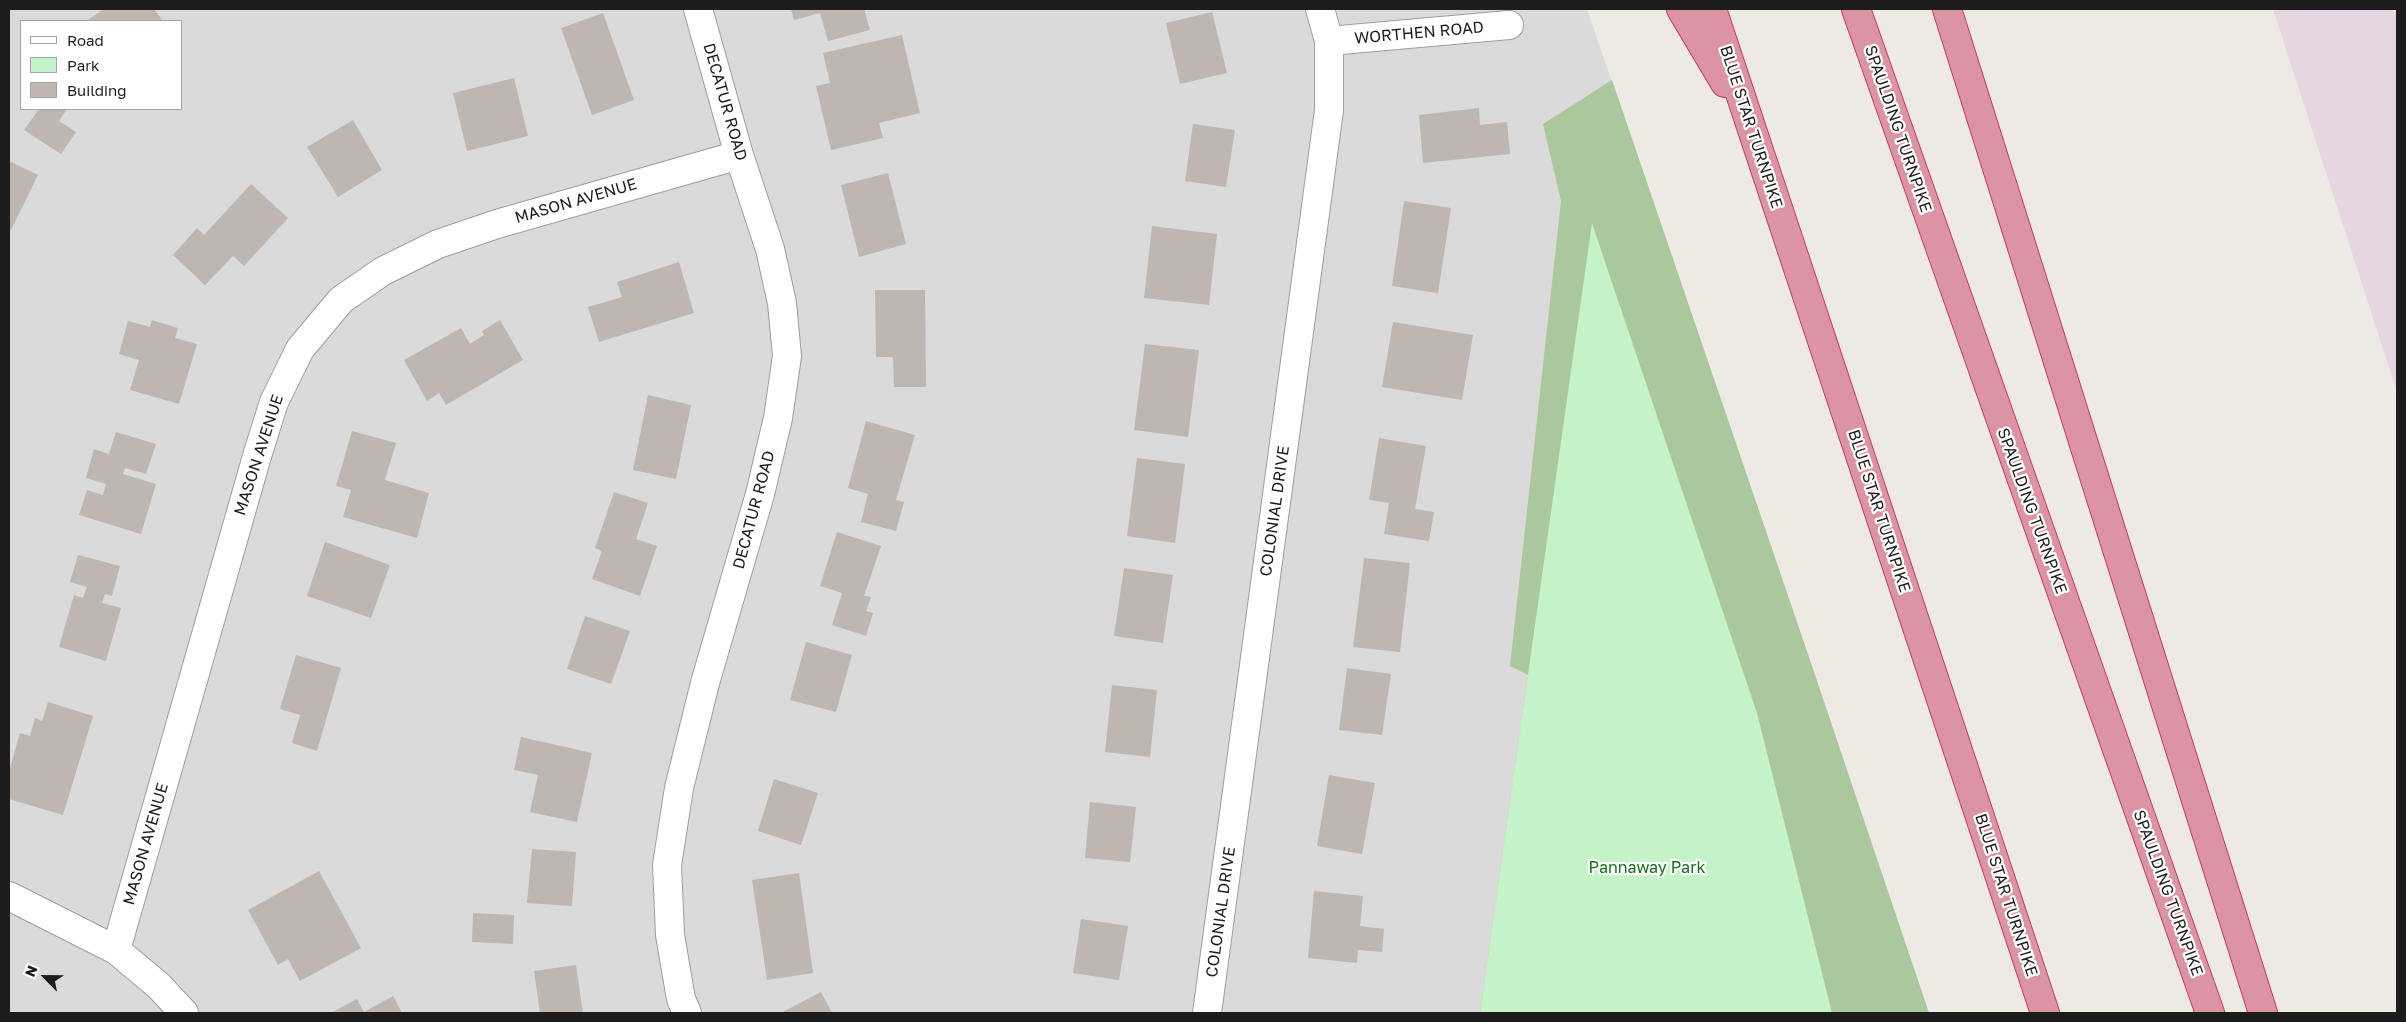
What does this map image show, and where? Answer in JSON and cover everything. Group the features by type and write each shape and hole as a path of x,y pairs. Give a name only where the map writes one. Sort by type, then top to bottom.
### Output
{"highway":[{"path":"1681,9 1751,126"},
{"name":"BLUE STAR TURNPIKE","path":"1712,9 2045,1013"},
{"name":"SPAULDING TURNPIKE","path":"1856,9 2210,1013"},
{"path":"1946,9 2263,1013"}],"street":[{"name":"DECATUR ROAD","path":"687,1013 681,999 670,935 667,864 677,798 705,684 760,494 778,418 786,356 782,303 770,249 739,155 698,9"},
{"name":"COLONIAL DRIVE","path":"1207,1013 1329,110 1329,41 1320,9"},
{"name":"WORTHEN ROAD","path":"1329,41 1509,25"},
{"name":"MASON AVENUE","path":"116,950 257,456 274,402 300,349 341,300 384,271 438,244 497,224 739,155"},
{"path":"9,896 116,950 159,986 184,1013"}],"shaded area":[{"path":"9,9 1587,9 1929,1013 9,1013"},
{"path":"2273,9 2397,9 2397,392"}],"green space":[{"name":"Pannaway Park","path":"1612,80 1929,1013 1480,1013 1528,675 1510,666 1561,201 1543,124"},
{"name":"Pannaway Park","path":"1592,223 1757,713 1832,1013 1480,1013"}],"building":[{"path":"104,9 154,9 162,20 88,20"},
{"path":"791,9 864,9 870,30 828,41 820,13 794,20"},
{"path":"1212,12 1227,73 1180,84 1166,23"},
{"path":"603,13 634,100 592,115 561,28"},
{"path":"902,35 920,113 879,123 883,138 831,150 816,86 830,83 823,53"},
{"path":"514,78 528,136 467,151 453,93"},
{"path":"1479,108 1480,125 1507,122 1510,154 1423,163 1419,115"},
{"path":"38,110 66,110 59,121 76,132 61,154 24,130"},
{"path":"353,120 382,170 338,197 307,147"},
{"path":"1193,124 1235,130 1226,187 1185,181"},
{"path":"9,161 38,175 11,230 9,229"},
{"path":"888,173 906,244 859,257 841,185"},
{"path":"251,184 288,218 244,266 233,256 205,285 173,255 197,228 204,235"},
{"path":"1404,201 1451,208 1438,293 1392,286"},
{"path":"1152,226 1217,234 1209,305 1144,298"},
{"path":"679,262 694,313 599,342 588,307 622,297 617,282"},
{"path":"875,290 925,290 926,387 894,387 893,357 876,357"},
{"path":"152,320 178,328 175,338 197,344 179,404 130,390 139,360 119,354 128,321 150,327"},
{"path":"500,320 523,360 446,405 439,393 427,401 404,360 461,328 470,344 484,335 482,331"},
{"path":"1393,322 1473,335 1462,400 1382,387"},
{"path":"1145,344 1199,350 1188,437 1134,430"},
{"path":"648,395 691,405 676,479 633,470"},
{"path":"866,421 915,435 896,500 904,502 896,531 861,522 868,494 848,488"},
{"path":"352,431 396,443 385,480 429,493 417,538 343,517 351,490 336,486"},
{"path":"116,432 156,444 146,474 125,468 123,474 156,484 141,534 79,515 87,490 103,495 106,484 86,478 94,449 109,454"},
{"path":"1379,438 1426,446 1415,509 1434,512 1429,541 1384,534 1389,503 1369,500"},
{"path":"1137,458 1185,464 1175,543 1127,536"},
{"path":"614,492 648,503 636,539 657,546 640,596 592,579 602,551 595,548"},
{"path":"837,532 881,546 864,596 871,597 866,611 873,613 866,636 832,625 842,593 820,586"},
{"path":"325,542 390,565 371,618 307,596"},
{"path":"78,555 120,566 112,596 105,594 102,603 121,608 106,661 59,647 74,595 83,598 87,587 70,582"},
{"path":"1364,558 1410,563 1400,652 1353,647"},
{"path":"1124,568 1173,575 1163,643 1114,636"},
{"path":"585,616 630,631 611,684 567,669"},
{"path":"806,642 852,655 836,712 790,700"},
{"path":"296,655 341,668 317,751 292,743 300,715 280,709"},
{"path":"1347,668 1391,674 1382,735 1339,730"},
{"path":"1112,685 1157,690 1150,757 1105,752"},
{"path":"48,702 93,716 63,815 9,799 9,771 20,733 30,736 35,718 42,721"},
{"path":"521,737 592,753 577,822 530,812 538,775 514,770"},
{"path":"1329,775 1375,783 1362,854 1317,846"},
{"path":"774,779 818,793 801,845 758,831"},
{"path":"1090,802 1136,807 1130,862 1085,858"},
{"path":"532,849 576,852 572,906 527,903"},
{"path":"319,871 361,948 300,981 288,959 278,965 248,910"},
{"path":"799,873 813,973 767,980 752,880"},
{"path":"1314,891 1363,896 1360,926 1384,929 1382,952 1358,950 1357,963 1308,958"},
{"path":"473,913 514,915 513,944 472,942"},
{"path":"1081,919 1128,926 1119,980 1073,973"},
{"path":"576,965 583,1013 540,1013 534,971"},
{"path":"821,992 832,1013 781,1013"},
{"path":"393,996 402,1013 331,1013 357,999 364,1012"}]}
